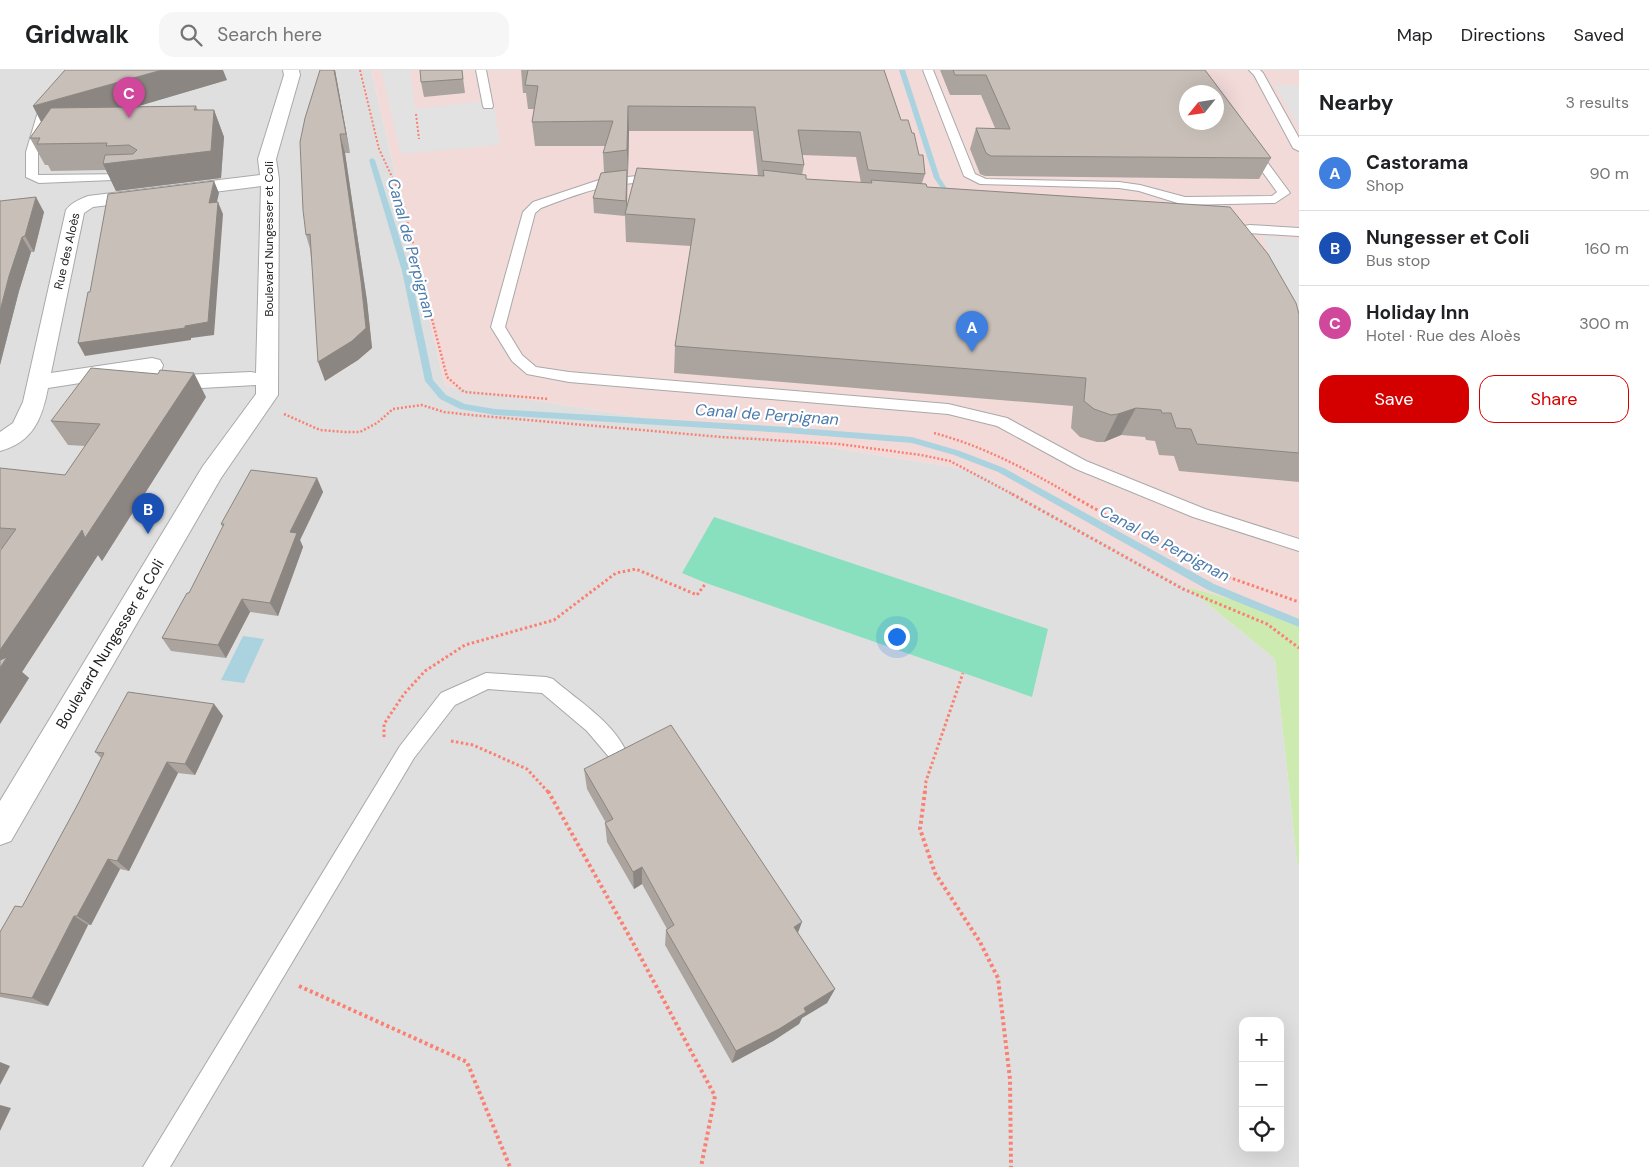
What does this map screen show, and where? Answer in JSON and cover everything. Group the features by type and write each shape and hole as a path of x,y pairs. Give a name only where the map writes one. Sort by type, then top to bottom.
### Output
{"street":[{"name":"Boulevard Nungesser et Coli","path":"0,830 220,458 267,395 270,179 267,159 294,72"},
{"name":"Rue des Aloès","path":"0,443 23,428 34,402 75,210 88,202 270,179"},
{"name":"Boulevard Nungesser et Coli","path":"220,458 242,397 269,346"},
{"path":"38,382 152,365 148,384 251,379"}],"lane":[{"path":"72,70 42,115 32,152 32,177 39,180 141,177"},
{"path":"481,70 488,106"},
{"path":"928,70 970,176 984,182 1119,185 1140,188 1184,201 1276,199 1284,193 1244,138"},
{"path":"1257,71 1299,148"},
{"path":"666,181 637,179 603,182 538,205 529,212 498,327 517,358 532,371 569,377 948,409 1002,422 1081,465 1199,513 1299,544"},
{"path":"1252,256 1236,229 1299,232"},
{"path":"156,1167 407,752 448,699 486,681 546,685 594,725 616,751"}],"path":[{"path":"360,70 379,149"},
{"path":"416,114 419,139"},
{"path":"259,406 300,420 320,430 360,432 377,423 393,409 422,405 444,412 470,415 721,437 839,444 921,455 950,461 1016,495 1183,589 1267,624 1299,648"},
{"path":"407,752 384,742 384,724 404,694 424,671 464,645 554,620 616,573 636,569 697,595 706,583"},
{"path":"963,673 926,781 920,829 935,874 980,942 998,978 1010,1080 1011,1167"},
{"path":"420,735 473,745 528,769 550,794 715,1096 701,1167"},
{"path":"273,975 467,1062 510,1167"}],"shaded area":[{"path":"0,70 371,70 445,386 971,470 990,478 1187,587 1275,659 1297,862 1299,865 1299,1167 0,1167"},
{"path":"371,70 1299,70 1299,618 1187,587 990,478 971,470 445,386"},
{"path":"381,70 410,70 415,109 493,100 500,145 401,154"},
{"path":"1275,85 1299,86 1299,127"},
{"path":"1263,236 1299,239 1299,315 1280,286"}],"green space":[{"path":"714,517 1048,629 1032,697 682,573"},
{"path":"1187,587 1299,618 1299,865 1297,862 1275,659"}],"water":[{"path":"243,636 264,639 244,683 221,680"}],"building":[{"path":"65,70 162,70 33,106"},
{"path":"320,70 334,70 346,134 340,134 366,328 352,341 318,362 310,234 306,235 303,210 300,142 305,118"},
{"path":"420,70 462,70 463,79 421,82"},
{"path":"528,70 884,70 901,120 908,120 912,133 914,133 919,155 923,155 925,174 868,170 860,132 798,130 804,165 762,161 755,107 628,106 627,150 603,153 613,121 532,122 538,86 525,85"},
{"path":"953,70 1205,70 1216,85 1179,85 1179,130 1224,130 1224,95 1271,158 991,156 986,153 976,128 1010,129 986,75 955,75"},
{"path":"196,106 194,110 214,110 211,151 103,164 105,155 133,154 137,150 129,145 106,146 107,143 37,144 40,138 30,138 51,108"},
{"path":"637,168 764,176 763,170 806,175 806,179 872,183 871,180 926,184 927,187 1230,207 1268,254 1296,303 1299,314 1299,453 1197,444 1191,429 1176,428 1171,413 1162,413 1161,410 1136,408 1111,415 1094,409 1084,401 1086,378 675,346 695,219 625,214"},
{"path":"627,170 626,201 593,198 601,173"},
{"path":"214,181 209,203 218,202 208,322 185,326 185,328 78,343 88,292 90,292 108,194"},
{"path":"36,197 25,236 22,237 9,276 0,311 0,201"},
{"path":"91,368 158,374 160,370 194,373 85,538 82,530 0,650 0,551 16,529 0,528 0,468 65,475 100,424 51,421"},
{"path":"251,470 317,478 290,532 297,533 270,603 242,599 218,645 162,638 187,593 189,593 224,524 221,524"},
{"path":"7,657 0,668 0,660"},
{"path":"128,692 214,704 185,764 167,762 117,861 108,859 77,916 74,916 32,998 0,993 0,932 15,906 22,907 79,802 104,753 95,752"},
{"path":"671,725 802,922 794,927 835,989 804,1008 806,1012 779,1029 736,1051 666,930 674,925 642,867 633,872 605,823 613,819 584,769"}],"waterway":[{"path":"902,70 937,178 945,190"},
{"name":"Canal de Perpignan","path":"372,160 406,271 429,381 443,397 463,407 495,412 787,430 912,440 957,453 1001,470 1211,587 1299,623"}],"place":[{"name":"Holiday Inn","path":"129,118"},
{"name":"Castorama","path":"972,352"},
{"name":"Nungesser et Coli","path":"148,534"}]}
